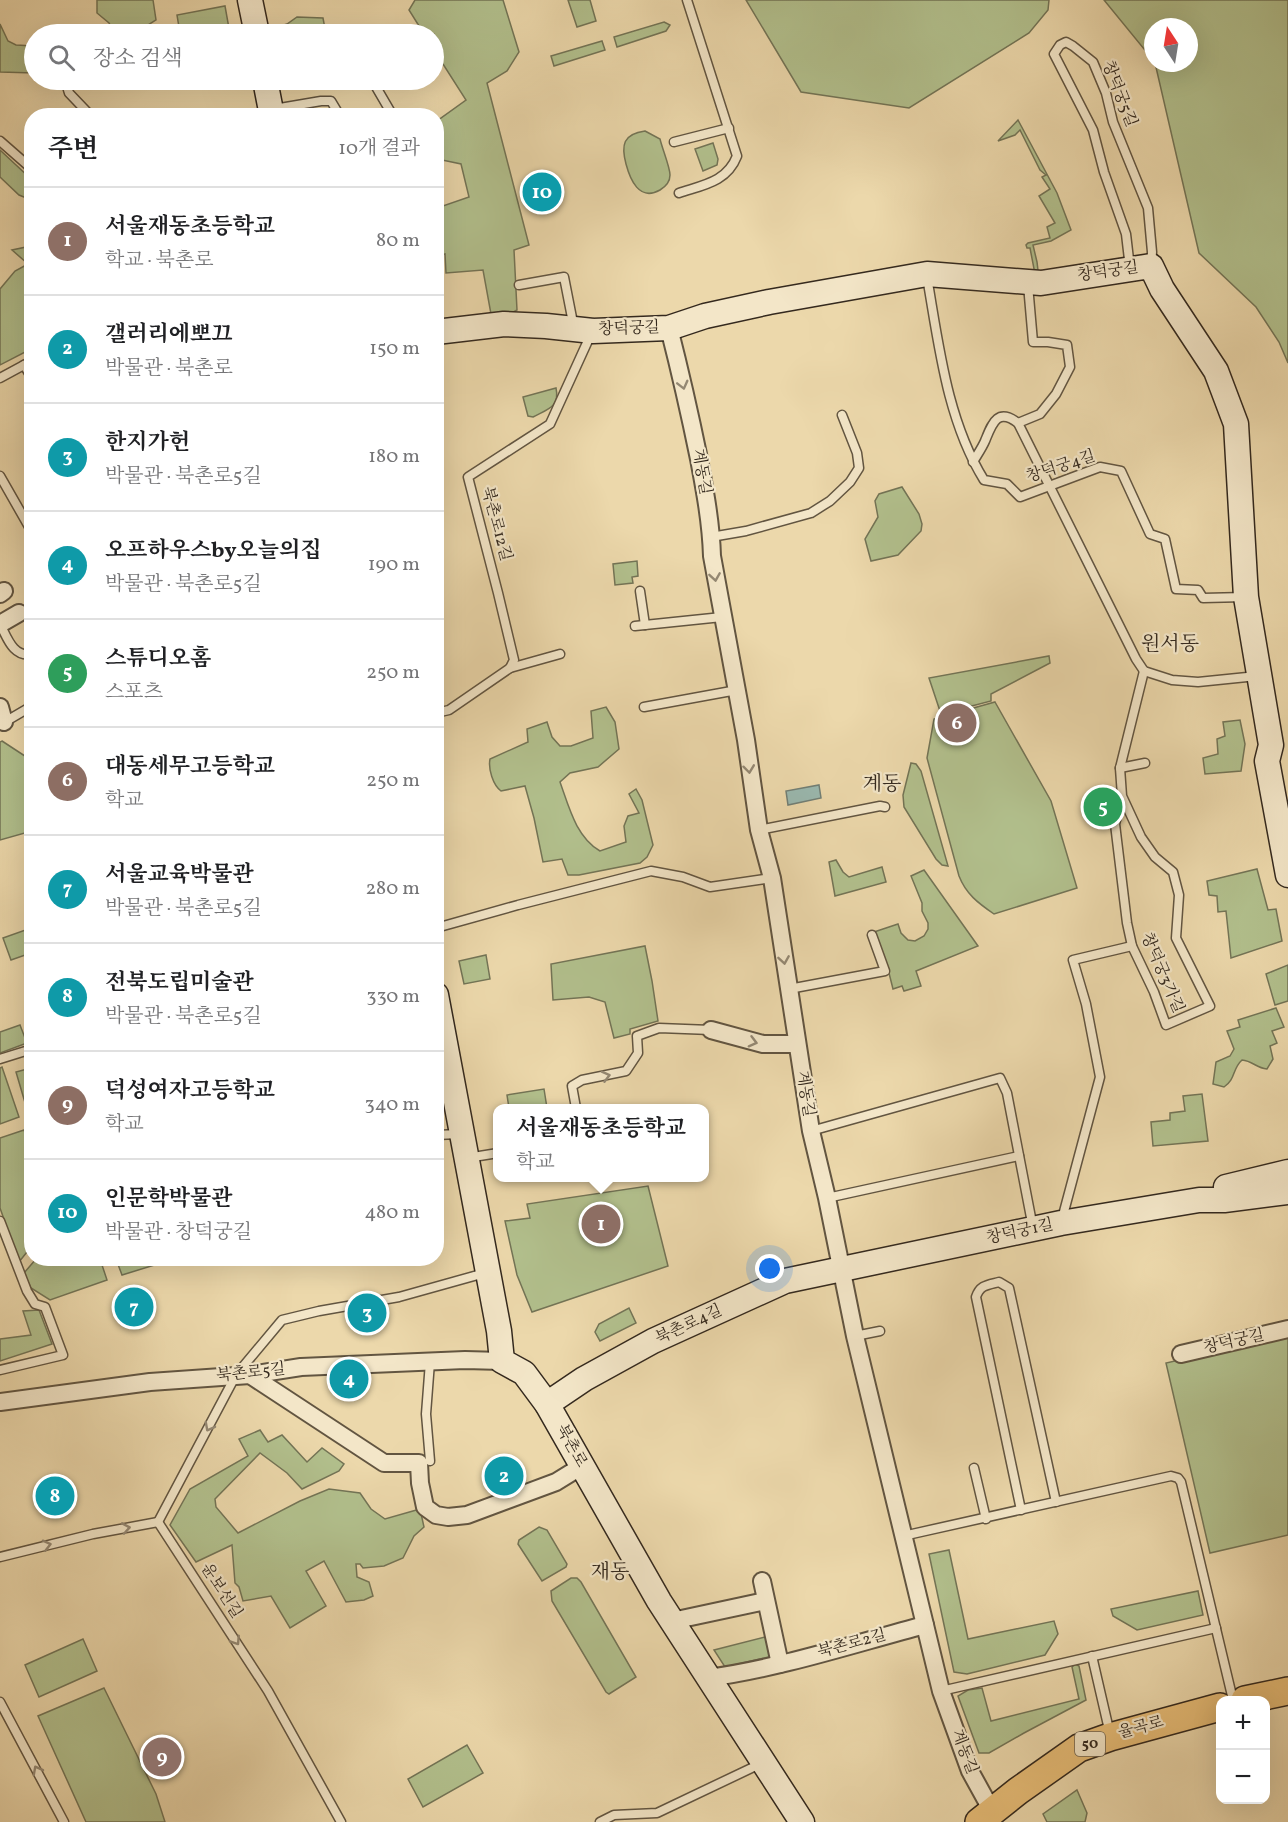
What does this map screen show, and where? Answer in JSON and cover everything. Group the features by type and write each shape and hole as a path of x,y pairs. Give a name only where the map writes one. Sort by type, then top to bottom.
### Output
{"main road":[{"path":"1265,1696 1288,1690"},
{"name":"율곡로","path":"985,1816 1079,1748 1110,1737 1216,1708"}],"street":[{"path":"250,0 255,24"},
{"path":"267,90 270,108"},
{"name":"창덕궁길","path":"444,331 504,324 583,330 669,328 705,316 769,302 927,274 1041,283 1140,267 1162,289 1216,371 1236,424 1246,597 1271,746 1267,761 1288,874"},
{"name":"계동길","path":"669,328 688,403 759,830 772,878 811,1131 855,1336 941,1691 985,1816"},
{"path":"0,624 19,614"},
{"path":"711,1030 764,1044 797,1044"},
{"path":"444,1038 499,1331 502,1361"},
{"name":"창덕궁1길","path":"1199,1200 1226,1187 1288,1172"},
{"name":"창덕궁1길","path":"841,1269 1061,1222 1199,1200 1224,1200 1288,1192"},
{"name":"북촌로4길","path":"547,1404 584,1379 653,1341 785,1281 841,1269"},
{"name":"창덕궁길","path":"1181,1354 1288,1329"},
{"name":"북촌로","path":"502,1361 524,1373 547,1404 659,1601 802,1822"},
{"name":"북촌로5길","path":"0,1402 150,1382 243,1375 301,1367 502,1361"},
{"path":"243,1375 384,1463 425,1462 420,1483 425,1507 436,1515 448,1517 467,1515 556,1482 582,1466"},
{"path":"762,1581 780,1664"},
{"path":"672,1620 765,1601"},
{"name":"북촌로2길","path":"708,1678 735,1675 925,1625"}],"lane":[{"path":"679,193 717,180 732,168 737,156 687,0"},
{"name":"창덕궁5길","path":"1066,42 1093,62 1106,93 1113,122 1148,208 1152,252 1140,267 1104,172 1093,130 1054,54 1060,45 1066,42"},
{"path":"68,90 83,108"},
{"path":"378,90 388,108"},
{"path":"292,108 321,101 331,101 335,108"},
{"path":"674,142 729,128"},
{"path":"0,141 24,162"},
{"name":"창덕궁4길","path":"927,274 942,363 952,405 973,462 984,480 1007,484 1020,497 1100,467 1121,471 1150,534 1166,539 1176,589 1198,590 1203,598 1246,597"},
{"path":"519,285 564,277 583,330"},
{"path":"1018,423 1040,414 1056,394 1070,367 1067,345 1033,342 1028,282"},
{"name":"북촌로12길","path":"510,668 514,660 513,652 468,477 550,424 583,330"},
{"path":"0,378 24,365"},
{"path":"711,537 746,531 811,513 837,495 850,482 859,468 857,453 842,415"},
{"path":"973,462 984,444 992,422 1001,416 1010,417 1018,423 1136,659 1144,670 1172,680 1198,682 1260,675"},
{"path":"0,476 24,518"},
{"path":"0,496 9,492"},
{"path":"640,591 645,625"},
{"path":"635,626 722,618"},
{"path":"0,624 14,650 24,654"},
{"path":"444,712 449,711 510,668 560,654"},
{"name":"창덕궁3가길","path":"1122,796 1141,837 1155,857 1173,872 1179,896 1176,938 1210,1006 1166,1025 1154,992 1132,946 1115,824 1122,796 1120,768 1144,670"},
{"path":"645,707 737,690"},
{"path":"1,718 24,709"},
{"path":"1120,768 1145,763"},
{"path":"759,830 880,806 885,807"},
{"path":"444,926 651,871 683,877 710,886 772,878"},
{"path":"789,989 885,971 872,935"},
{"path":"1061,1222 1100,1077 1086,1004 1073,960 1132,946"},
{"path":"575,1104 572,1086 582,1080 626,1071 638,1053 637,1036 659,1028 711,1030"},
{"path":"0,1059 24,1052"},
{"path":"811,1131 1000,1078 1007,1094 1034,1229"},
{"path":"444,1135 462,1134"},
{"path":"467,1158 493,1154"},
{"path":"827,1198 1019,1156"},
{"path":"0,1221 27,1291 35,1304 45,1307 63,1355 0,1370"},
{"path":"0,1557 93,1534 158,1522 243,1375 282,1320 399,1297 488,1272"},
{"path":"1021,1510 976,1297 983,1286 999,1282 1010,1288 1056,1502"},
{"path":"855,1336 880,1331"},
{"path":"425,1462 430,1362"},
{"path":"974,1468 986,1518"},
{"path":"903,1536 1171,1476 1178,1478 1182,1482 1232,1696"},
{"name":"윤보선길","path":"158,1522 268,1691 341,1822"},
{"path":"941,1691 1216,1628"},
{"path":"1092,1656 1110,1737"},
{"path":"0,1702 64,1822"},
{"path":"600,1822 614,1815 657,1813 762,1763"}],"green space":[{"path":"97,0 153,0 156,20 150,24 110,24 97,13"},
{"path":"415,0 503,0 519,52 507,71 487,83 529,245 514,250 517,310 506,316 491,314 483,270 446,273 444,206 469,197 461,164 444,160 444,116 466,100 444,66 444,24 418,24 409,10"},
{"path":"568,0 590,0 596,21 577,27"},
{"path":"746,0 1049,0 1048,10 1029,33 909,108 801,92"},
{"path":"1104,0 1288,0 1288,363 1279,342 1256,307 1199,253 1157,72 1198,72 1198,18 1144,18 1144,49"},
{"path":"225,6 228,24 178,24 177,15"},
{"path":"297,17 323,18 324,24 287,24"},
{"path":"664,22 670,25 666,31 617,47 614,37"},
{"path":"0,24 8,41 24,45 24,73 0,72"},
{"path":"602,41 605,50 554,66 551,56"},
{"path":"1018,120 1057,193 1071,230 1051,241 1033,245 1039,279 1035,274 1030,248 1026,245 1050,238 1047,227 1055,223 1039,196 1050,189 1042,177 1046,175 1040,170 1020,130 1015,135 998,141"},
{"path":"645,131 660,139 670,172 667,184 653,193 646,193 637,187 630,176 624,157 624,146 628,138"},
{"path":"713,143 718,159 717,165 703,171 695,149"},
{"path":"0,150 24,172 24,197 19,195 0,177"},
{"path":"24,247 24,260 12,250"},
{"path":"24,266 24,353 0,365 0,289 15,271"},
{"path":"556,388 556,399 552,407 533,417 528,416 523,397"},
{"path":"902,487 919,514 922,524 921,531 898,555 871,561 865,539 878,517 875,501 879,494"},
{"path":"637,561 638,576 632,577 633,583 615,585 613,564"},
{"path":"1049,656 1050,663 991,694 991,701 941,714 929,678"},
{"path":"995,702 1051,801 1077,888 994,914 973,898 959,876 927,758 934,719"},
{"path":"606,707 615,722 619,749 598,767 570,773 560,782 579,830 600,851 626,842 624,826 628,816 639,813 629,794 636,789 642,800 653,845 647,857 640,863 579,875 568,875 562,859 543,862 525,786 501,791 492,777 490,759 528,742 527,729 547,722 552,737 560,746 571,746 593,738 591,711"},
{"path":"1240,720 1245,744 1241,771 1205,774 1203,758 1218,754 1217,739 1225,736 1223,722"},
{"path":"2,741 24,755 24,833 0,840 0,742"},
{"path":"911,763 916,764 921,771 948,866 942,865 936,859 904,807 903,795"},
{"path":"836,860 849,877 882,867 886,882 835,896 829,862"},
{"path":"1257,869 1268,910 1276,909 1282,941 1231,958 1226,911 1218,912 1217,896 1209,895 1207,881"},
{"path":"924,870 978,946 916,971 921,986 904,991 902,986 893,989 874,932 898,924 901,933 908,940 915,941 924,936 928,923 911,876"},
{"path":"24,930 24,955 11,960 3,938"},
{"path":"645,946 658,1021 630,1029 630,1034 614,1038 605,1002 589,997 553,1000 551,964"},
{"path":"486,955 490,979 464,984 459,961"},
{"path":"1288,965 1288,1001 1275,1005 1266,974"},
{"path":"1276,1008 1284,1027 1272,1031 1277,1043 1270,1046 1273,1059 1267,1069 1242,1060 1228,1084 1224,1087 1213,1084 1216,1062 1230,1056 1234,1049 1227,1031 1240,1027 1238,1020"},
{"path":"20,1025 24,1035 24,1044 0,1053 0,1032"},
{"path":"2,1067 19,1117 0,1124 0,1068"},
{"path":"24,1070 24,1099 16,1072"},
{"path":"544,1089 546,1104 508,1104 507,1095"},
{"path":"1202,1094 1208,1141 1153,1146 1151,1122 1170,1120 1170,1113 1185,1111 1183,1096"},
{"path":"24,1130 24,1256 19,1262 0,1208 0,1138"},
{"path":"648,1186 668,1266 532,1312 517,1275 505,1221 530,1218 527,1204"},
{"path":"30,1266 102,1266 107,1280 50,1300 31,1288 24,1273"},
{"path":"119,1266 151,1266 122,1275"},
{"path":"629,1308 636,1323 600,1341 595,1332 599,1324"},
{"path":"39,1310 52,1344 0,1361 0,1339 31,1335 23,1311"},
{"path":"1288,1335 1288,1535 1210,1553 1166,1363"},
{"path":"260,1430 268,1442 282,1435 307,1462 322,1448 344,1464 339,1471 302,1489 287,1473 260,1453 215,1499 216,1507 238,1533 300,1501 329,1489 360,1493 371,1509 385,1519 420,1509 424,1527 414,1536 403,1558 384,1566 363,1568 360,1564 356,1564 357,1577 369,1582 373,1596 364,1600 346,1602 324,1561 306,1571 326,1606 290,1628 271,1596 243,1601 239,1587 235,1583 232,1545 196,1562 170,1525 190,1489 248,1456 239,1439"},
{"path":"539,1527 547,1530 567,1564 566,1567 542,1581 518,1544 519,1540"},
{"path":"949,1550 968,1639 1054,1621 1058,1634 1045,1655 967,1674 954,1672 929,1554"},
{"path":"571,1578 577,1578 581,1582 636,1677 609,1694 552,1601 551,1591"},
{"path":"1198,1591 1203,1615 1137,1630 1113,1616 1111,1609"},
{"path":"769,1636 773,1656 725,1667 714,1650"},
{"path":"83,1639 97,1671 39,1697 25,1665"},
{"path":"1075,1664 1079,1666 1086,1700 989,1753 979,1753 958,1696 968,1690 982,1688 991,1721 1079,1699 1072,1667"},
{"path":"104,1688 156,1794 165,1822 86,1822 38,1716"},
{"path":"467,1745 483,1773 423,1807 408,1779"},
{"path":"1077,1790 1087,1813 1085,1822 1047,1822 1043,1814"}],"water":[{"path":"819,785 821,798 788,805 786,791"}],"place":[{"name":"인문학박물관","path":"542,192"},
{"name":"대동세무고등학교","path":"957,723"},
{"name":"스튜디오홈","path":"1103,807"},
{"name":"서울재동초등학교","path":"601,1224"},
{"name":"서울교육박물관","path":"134,1307"},
{"name":"한지가헌","path":"367,1313"},
{"name":"오프하우스by오늘의집","path":"349,1379"},
{"name":"갤러리에뽀끄","path":"504,1476"},
{"name":"전북도립미술관","path":"55,1496"},
{"name":"덕성여자고등학교","path":"162,1757"}],"district":[{"name":"원서동","path":"1170,645"},
{"name":"계동","path":"882,785"},
{"name":"재동","path":"610,1573"}]}
